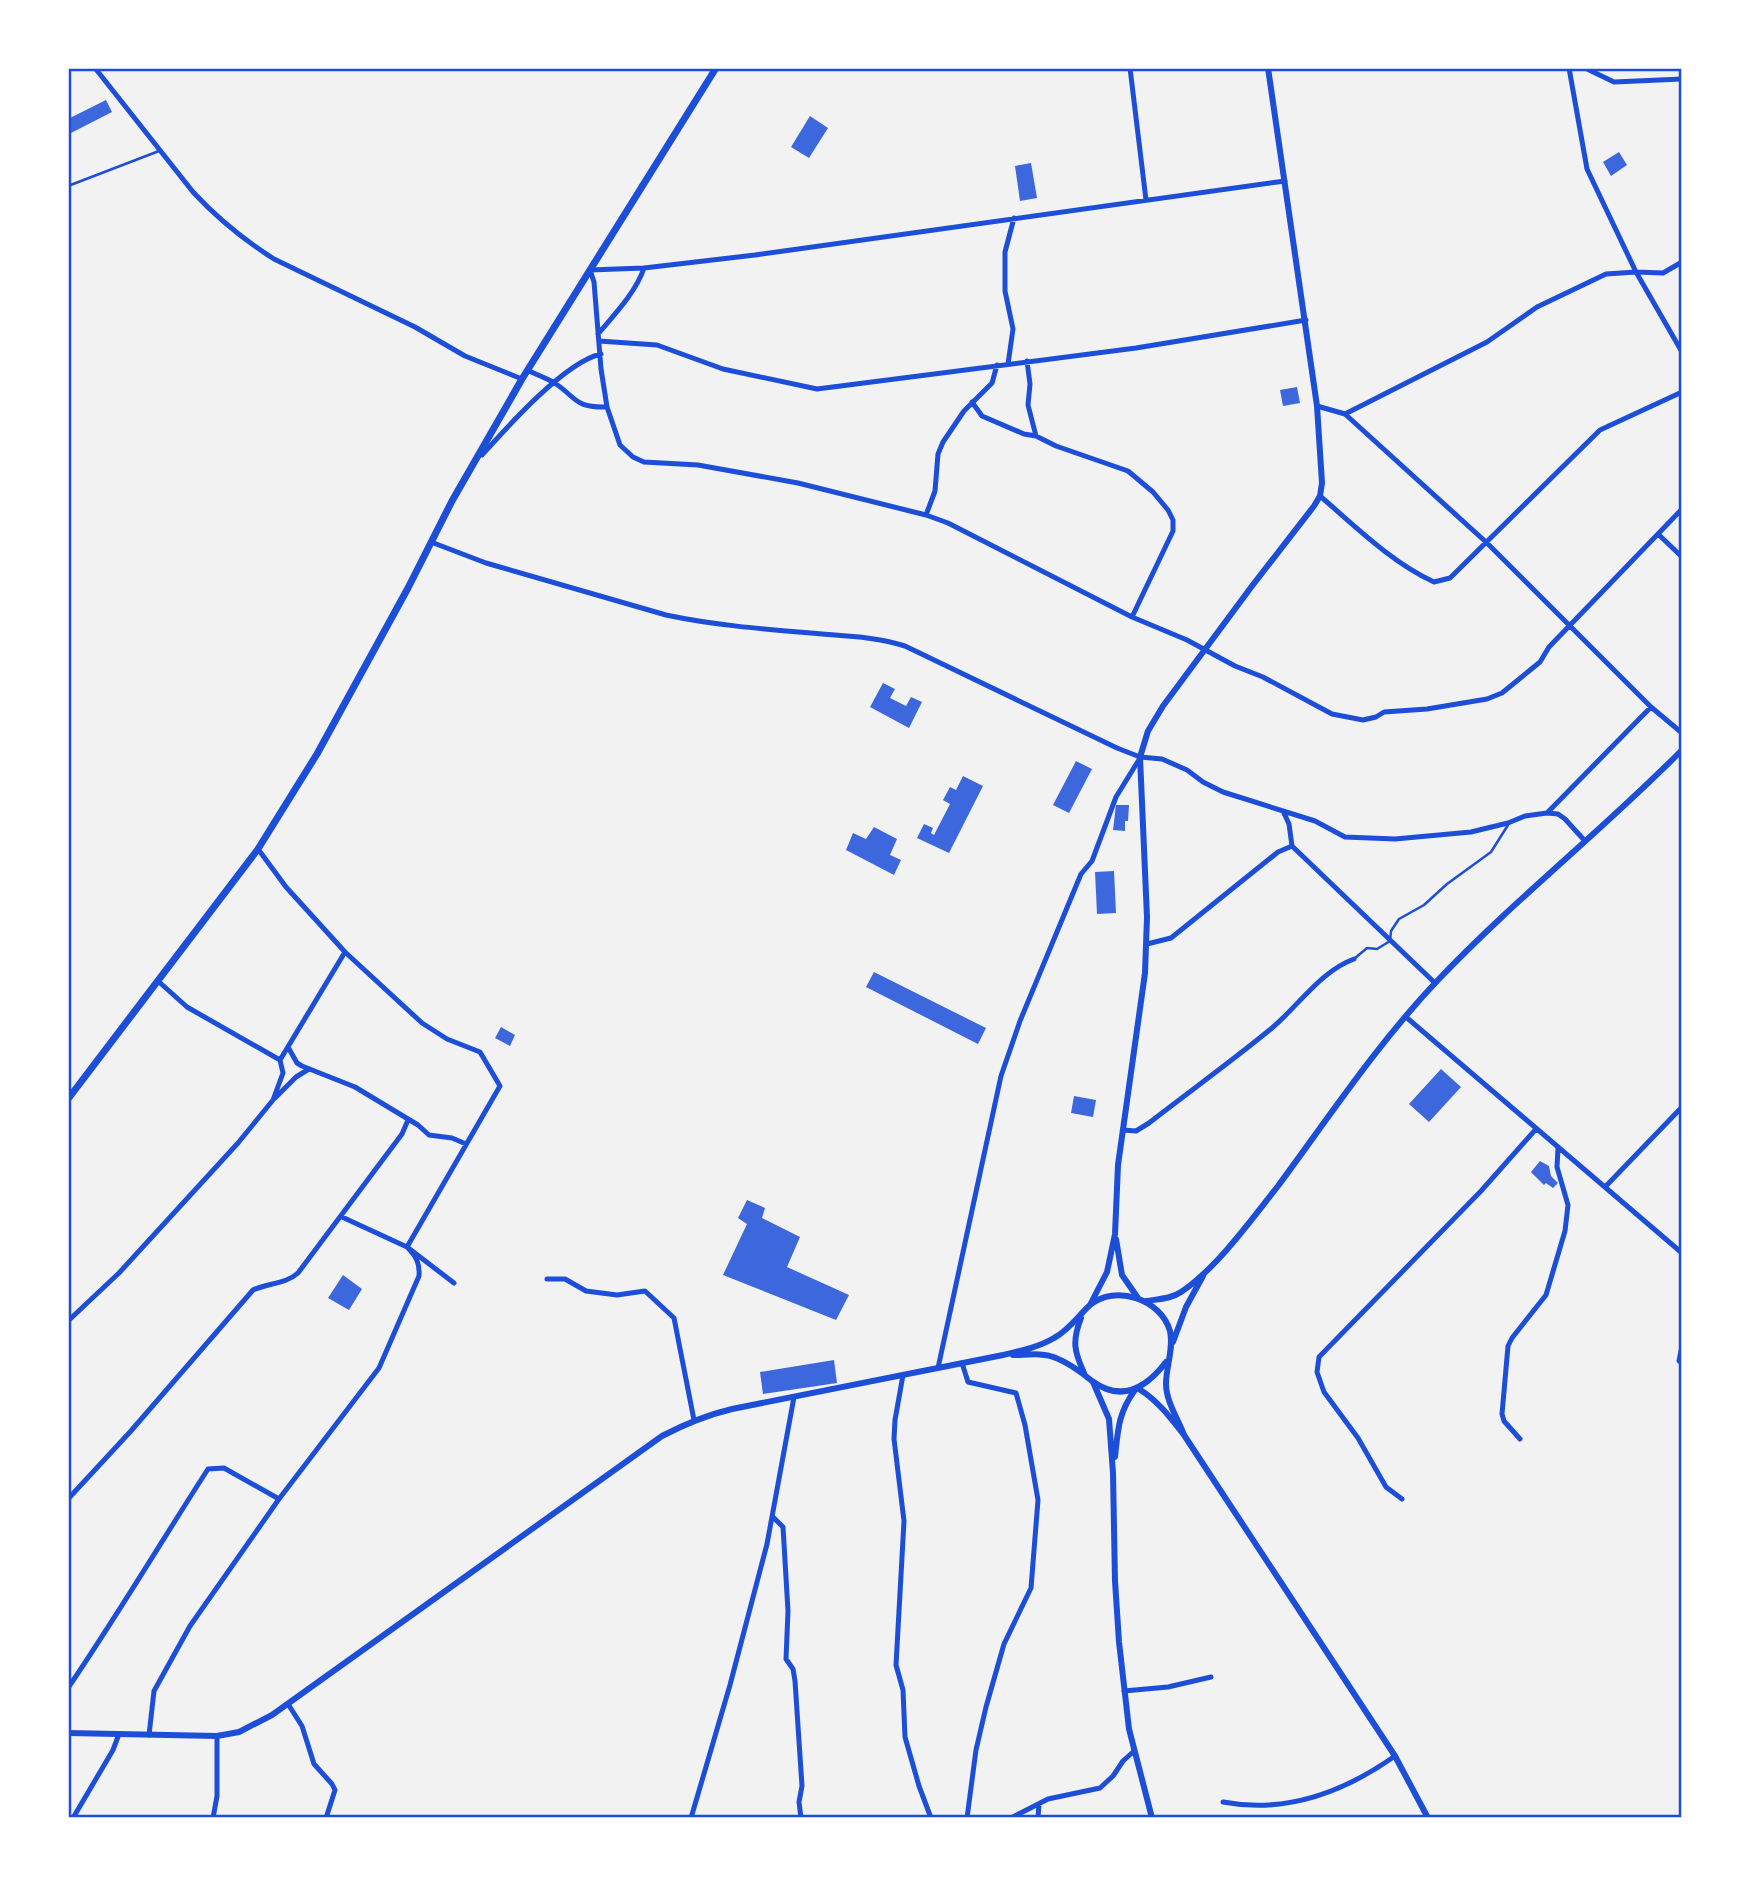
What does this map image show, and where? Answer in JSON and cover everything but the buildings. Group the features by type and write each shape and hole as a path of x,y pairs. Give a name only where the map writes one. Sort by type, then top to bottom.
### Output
{"main road":[{"path":"68,1099 258,849 304,776 377,646 472,465 527,370 716,68"}],"street":[{"path":"96,68 136,117 159,151 208,208 274,259 415,327 465,356 522,379"},
{"path":"1130,68 1146,200"},
{"path":"938,1368 1001,1076 1020,1021 1081,874 1092,861 1116,797 1140,757 1148,731 1205,649 1320,496 1322,468 1317,406 1268,68"},
{"path":"1569,68 1587,169 1636,272 1682,352"},
{"path":"1585,68 1614,82 1682,79"},
{"path":"1285,181 768,253 645,268 590,270 594,282 607,407 620,445 633,457 644,462 698,466 798,484 926,515 948,523 1132,617 1263,677 1332,714 1363,720 1384,712 1451,706 1487,699 1502,693 1539,662 1549,647 1682,509"},
{"path":"1008,364 1013,329 1005,291 1005,252 1014,218"},
{"path":"1345,414 1487,342 1537,307 1605,274 1663,273 1682,262"},
{"path":"598,334 629,295 645,268"},
{"path":"599,341 657,345 723,369 817,389 1136,348 1306,320"},
{"path":"472,465 553,383 581,360 601,354"},
{"path":"1027,361 1030,384 1028,405 1035,436"},
{"path":"926,515 935,491 938,454 943,442 972,402 992,383 997,365"},
{"path":"527,370 553,383 576,402 595,408 607,407"},
{"path":"1320,496 1385,552 1434,582 1450,578 1600,430 1682,392"},
{"path":"972,402 982,416 1128,471 1153,492 1168,510 1173,520 1173,531 1132,617"},
{"path":"1317,406 1345,414 1487,542 1651,707 1682,733"},
{"path":"1658,534 1682,557"},
{"path":"432,542 486,563 666,615 810,634 869,637 905,646 1140,757 1161,759 1223,792 1315,821 1345,837 1395,839 1471,832 1525,816 1546,813 1558,814 1565,819 1585,841"},
{"path":"1546,813 1651,707"},
{"path":"1146,1301 1180,1293 1206,1271 1269,1197 1435,983 1647,786 1682,750"},
{"path":"1084,1373 1075,1355 1074,1334 1107,1272 1115,1234 1118,1165 1145,974 1147,944 1140,757"},
{"path":"1283,811 1289,824 1292,846 1435,983"},
{"path":"1147,944 1171,938 1278,852 1292,846"},
{"path":"258,849 286,887 345,952 422,1023 447,1039 480,1052 500,1086 407,1247"},
{"path":"273,1100 283,1073 280,1060 345,952"},
{"path":"1124,1130 1136,1131 1149,1123 1274,1026 1325,976 1354,959"},
{"path":"158,981 187,1007 280,1060"},
{"path":"1406,1017 1682,1253"},
{"path":"288,1046 298,1062 309,1069 355,1087 418,1125 429,1135 452,1138 466,1144"},
{"path":"68,1321 119,1273 238,1143 273,1100 296,1077 309,1069"},
{"path":"1606,1186 1682,1107"},
{"path":"68,1499 253,1290 293,1277 342,1217 402,1134 408,1119"},
{"path":"1402,1499 1386,1487 1358,1438 1324,1392 1317,1372 1319,1357 1481,1191 1536,1129"},
{"path":"1520,1439 1504,1421 1507,1353 1512,1338 1546,1296 1565,1231 1568,1205 1557,1167 1558,1149"},
{"path":"342,1217 407,1247 454,1283"},
{"path":"1115,1234 1122,1275 1138,1298"},
{"path":"149,1735 154,1691 190,1626 279,1499 379,1368 418,1276 420,1266 407,1247"},
{"path":"1184,1435 1166,1387 1167,1361 1186,1307 1206,1271"},
{"path":"547,1279 565,1279 586,1291 617,1295 645,1291 674,1318 694,1420"},
{"path":"1090,1305 1121,1295 1146,1301 1157,1309 1170,1330 1171,1347"},
{"path":"68,1733 217,1735 250,1728 288,1704 662,1436 694,1420 722,1411 1003,1355 1055,1338 1082,1316"},
{"path":"1682,1346 1679,1361 1682,1363"},
{"path":"1003,1355 1042,1354 1054,1357 1084,1373 1093,1382 1109,1419 1115,1581 1124,1691 1133,1752 1152,1818"},
{"path":"1113,1473 1119,1418 1125,1404 1137,1390 1153,1379 1167,1361"},
{"path":"962,1363 968,1382 1016,1393 1025,1425 1038,1500 1031,1588 1004,1644 986,1707 976,1750 967,1818"},
{"path":"903,1375 894,1439 904,1521 896,1665 903,1690 905,1737 931,1818"},
{"path":"1093,1382 1107,1388 1137,1390 1158,1404 1184,1435 1395,1756 1428,1818"},
{"path":"691,1818 730,1685 773,1517 794,1396"},
{"path":"68,1688 116,1617 208,1469 224,1468 279,1499"},
{"path":"773,1517 782,1527 788,1611 786,1659 793,1669 795,1681 802,1786 799,1802 801,1818"},
{"path":"1124,1691 1168,1687 1212,1677"},
{"path":"288,1704 302,1726 314,1765 335,1790 326,1818"},
{"path":"73,1818 113,1750 119,1734"},
{"path":"213,1818 217,1735"},
{"path":"1011,1818 1055,1797 1093,1792 1113,1776 1122,1761 1133,1752"},
{"path":"1223,1802 1279,1805 1313,1798 1349,1785 1395,1756"},
{"path":"1038,1818 1039,1804"}],"lane":[{"path":"68,186 159,151"},
{"path":"1354,959 1367,948 1377,949 1390,941 1391,931 1399,919 1424,905 1447,884 1491,852 1507,829 1508,823"}]}
